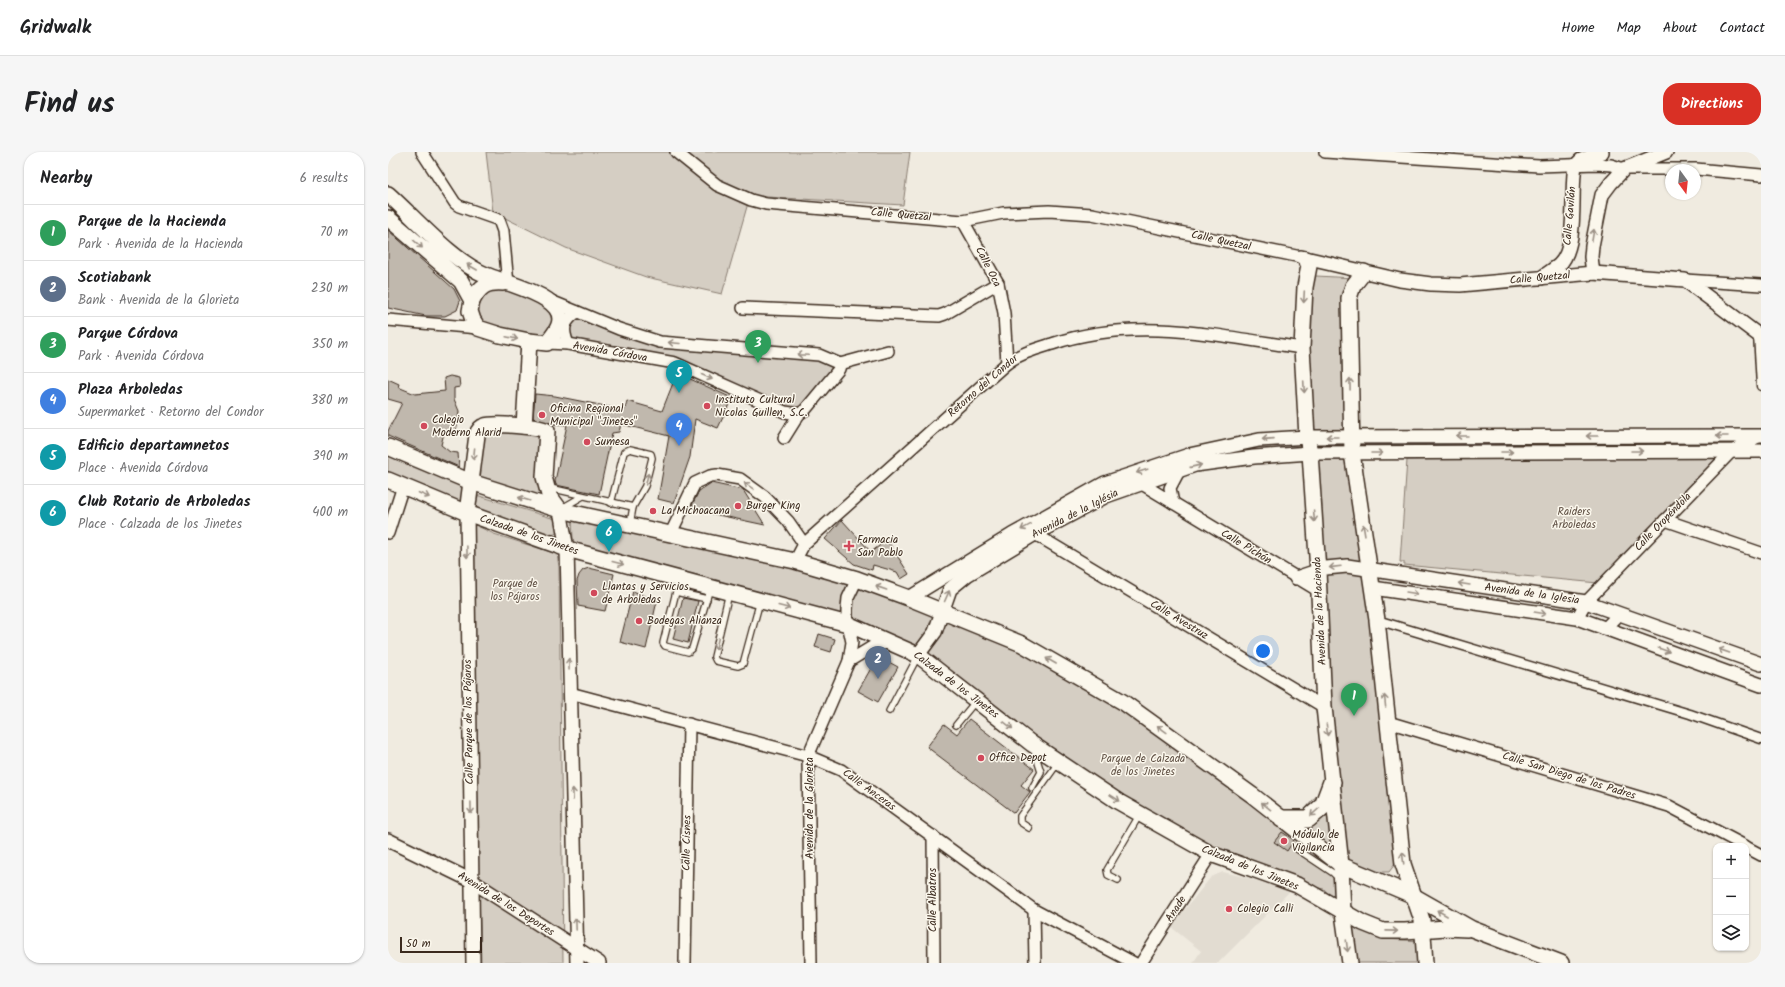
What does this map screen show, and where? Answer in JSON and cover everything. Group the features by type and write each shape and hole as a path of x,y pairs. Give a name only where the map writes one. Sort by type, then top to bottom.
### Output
{"main road":[{"name":"Avenida Córdova","path":"388,194 459,260 484,274 547,299"},
{"path":"388,218 461,282 472,301"},
{"name":"Avenida de la Hacienda","path":"1304,258 1309,266 1305,287 1302,348 1307,436 1310,453 1318,571 1324,707 1341,865 1343,912 1350,963"},
{"path":"1364,272 1353,286 1349,298 1352,453 1371,570 1403,864 1412,895 1418,907 1423,929 1425,963"},
{"path":"478,328 470,311 472,301 478,289 484,285 496,283 508,284"},
{"path":"546,343 559,327 560,318 557,309 547,299"},
{"name":"Avenida Córdova","path":"478,328 500,335 546,343"},
{"path":"529,341 524,426 544,429 547,431 544,477 549,495 560,510"},
{"name":"Calle Parque de los Pájaros","path":"467,513 477,435 481,428 489,425 524,426"},
{"path":"388,447 471,482 560,510 630,524 794,561 857,579 909,598 1022,644 1123,702 1252,795 1341,865 1412,895 1472,930 1561,963"},
{"name":"Calzada de los Jinetes","path":"388,480 467,513 677,586 708,594 729,593 848,624 918,655 1032,744 1141,814 1211,854 1297,885 1363,923 1383,931 1446,928 1472,930"},
{"path":"1282,819 1308,819 1323,806 1332,782"}],"street":[{"path":"422,152 455,203 459,206 499,220 503,231 508,284"},
{"name":"Calle Quetzal","path":"676,152 716,185 751,200 766,204 963,221 1003,213 1049,211 1092,214 1304,258 1400,280 1431,284 1460,286 1593,273 1685,280"},
{"path":"1325,152 1531,165 1575,166 1596,164 1611,165 1624,169 1696,169 1761,176"},
{"path":"1575,166 1581,160 1602,152"},
{"path":"1593,273 1590,257 1602,195 1624,169 1666,152"},
{"name":"Calle Gavilán","path":"1539,279 1559,265 1569,245 1573,211 1575,166"},
{"name":"Calle Oca","path":"963,221 998,282 1004,313 1008,363"},
{"path":"1685,280 1761,285"},
{"path":"1685,280 1759,336 1761,386"},
{"path":"743,308 939,316 946,314 998,282"},
{"name":"Avenida Córdova","path":"547,299 619,329 660,342 819,355 840,364"},
{"path":"568,344 564,334 565,325 569,318 577,312"},
{"path":"388,320 478,328"},
{"name":"Retorno del Condor","path":"794,561 804,544 1020,354 1063,340 1111,330 1155,329 1302,348"},
{"name":"Avenida Córdova","path":"546,343 568,344 675,363 785,412 799,414"},
{"path":"784,438 799,414 805,410 839,369 840,364 888,351"},
{"path":"1307,436 1761,436"},
{"name":"Avenida de la Iglésia","path":"909,598 1012,534 1105,483 1190,455 1260,440 1307,436"},
{"name":"Calle Oropéndola","path":"1577,618 1586,602 1732,451 1761,436"},
{"path":"1310,453 1761,451"},
{"name":"Avenida de la Iglésia","path":"918,655 927,645 935,632 943,612 944,602 950,589 967,575 1035,534 1106,496 1195,465 1247,458 1310,453"},
{"path":"1173,503 1170,488 1179,471"},
{"path":"671,533 695,483 710,476 717,475 740,479 765,497 788,520 804,544"},
{"name":"Calle Pichón","path":"1142,484 1318,591"},
{"path":"388,533 403,486"},
{"path":"560,510 567,549 577,963"},
{"name":"Calle Parque de los Pájaros","path":"467,513 474,963"},
{"path":"1665,520 1761,553"},
{"name":"Calle Avestruz","path":"1035,534 1324,707"},
{"name":"Avenida de la Iglesia","path":"1296,578 1336,566 1347,566 1586,602 1761,664"},
{"name":"Avenida de la Glorieta","path":"811,963 808,756 849,661 852,642 847,619 848,598 857,579"},
{"name":"Avenida de la Iglesia","path":"1373,588 1577,618 1761,685"},
{"path":"1604,629 1619,614"},
{"path":"1377,620 1690,714 1761,739"},
{"path":"849,661 872,647 891,642"},
{"name":"Calle Anceras","path":"570,693 808,756 841,770 1034,910 1134,963"},
{"name":"Calle San Diego de los Padres","path":"1388,722 1669,806 1739,843"},
{"name":"Calle Cisnes","path":"685,963 689,724"},
{"name":"Calle Albatros","path":"933,836 934,963"},
{"name":"Avenida de los Deportes","path":"388,840 472,881 599,963"},
{"name":"Calle San Diego de los Padres","path":"1749,848 1761,854"},
{"name":"Anade","path":"1141,963 1211,854"},
{"path":"1034,910 1035,963"}],"lane":[{"path":"611,503 624,452 630,449 648,453 652,458 643,491 632,507 630,524"},
{"path":"547,488 632,507"},
{"path":"560,510 583,496"},
{"path":"677,586 663,645 688,652 692,649 708,594"},
{"path":"729,593 714,657 716,661 738,666 742,664 760,601"},
{"path":"889,711 918,655"},
{"path":"956,725 976,700"},
{"path":"1032,744 1041,772 1032,788"},
{"path":"1029,828 1020,822 1020,816 1059,762"},
{"path":"1118,880 1108,876 1108,870 1141,814"},
{"path":"1297,849 1333,873 1342,884"}],"shaded area":[{"name":"Colegio Calli","path":"1223,872 1249,878 1290,891 1218,963 1193,963 1201,951 1171,927 1211,877"}],"green space":[{"path":"486,152 910,152 903,205 750,196 722,294 646,277 566,248 493,212"},
{"path":"1316,276 1355,278 1345,291 1341,304 1348,433 1309,434 1303,348 1312,279"},
{"path":"508,287 545,304 556,319 545,341 479,326 474,301 480,290"},
{"path":"577,313 660,343 801,356 839,364 798,413 676,363 569,343 566,326"},
{"path":"484,430 546,432 540,497 475,479"},
{"path":"388,450 466,483 463,509 388,479"},
{"name":"Raiders Arboledas","path":"1726,452 1598,583 1404,565 1404,562 1400,562 1407,460"},
{"path":"1312,455 1351,455 1369,568 1320,567"},
{"path":"473,494 555,519 559,529 555,534 549,535 469,509"},
{"name":"Parque de Calzada de los Jinetes","path":"572,517 794,563 1022,644 1281,809 1301,814 1329,781 1341,865 1343,912 1324,889 1298,884 1212,853 1121,800 919,653 570,546 573,539"},
{"name":"Parque de los Pájaros","path":"471,523 494,534 557,554 559,567 563,963 481,963 469,546"},
{"path":"1369,571 1395,864 1389,872 1370,872 1343,864 1320,572"},
{"path":"1345,917 1383,939 1423,941 1425,963 1350,963"}],"building":[{"path":"388,230 454,289 460,301 457,310 445,316 426,316 388,308"},
{"path":"677,373 732,398 718,428 695,419 690,457 674,503 658,499 669,436 621,424 619,432 612,433 599,494 556,485 555,481 567,425 552,424 533,418 535,394 555,396 625,410 627,401 662,411"},
{"name":"Colegio Moderno Alarid","path":"450,376 459,378 460,387 454,388 454,399 459,411 458,421 456,431 444,433 441,445 450,452 458,453 459,467 388,436 388,431 402,403 388,399 388,379 399,384 398,387 415,394 445,391 444,378"},
{"path":"711,483 743,490 765,525 690,509 699,491"},
{"path":"842,520 871,552 887,540 909,574 901,579 897,572 873,565 872,570 854,564 825,539"},
{"name":"Llantas y Servicios de Arboledas","path":"589,568 614,574 605,611 578,606 577,581 583,570"},
{"name":"Bodegas Alianza","path":"633,591 657,601 646,649 620,642"},
{"path":"683,598 698,601 688,643 673,639"},
{"path":"819,634 835,639 831,652 815,647"},
{"path":"878,656 898,667 878,702 858,691"},
{"name":"Office Depot","path":"969,719 1034,769 1021,785 1030,792 1014,813 927,747 944,724 957,734"},
{"name":"Módulo de Vigilancia","path":"1282,832 1294,840 1287,851 1274,842"}],"place":[{"name":"Parque Córdova","path":"758,363"},
{"name":"Edificio departamnetos","path":"679,393"},
{"name":"Instituto Cultural Nicolas Guillen, S.C.","path":"707,406"},
{"name":"Oficina Regional Municipal \"Jinetes\"","path":"542,415"},
{"name":"Colegio Moderno Alarid","path":"424,426"},
{"name":"Sumesa","path":"587,442"},
{"name":"Plaza Arboledas","path":"679,446"},
{"name":"Burger King","path":"738,506"},
{"name":"La Michoacana","path":"653,511"},
{"name":"Farmacia San Pablo","path":"849,546"},
{"name":"Club Rotario de Arboledas","path":"609,552"},
{"name":"Llantas y Servicios de Arboledas","path":"594,593"},
{"name":"Bodegas Alianza","path":"639,621"},
{"name":"Scotiabank","path":"878,679"},
{"name":"Parque de la Hacienda","path":"1354,716"},
{"name":"Office Depot","path":"981,758"},
{"name":"Módulo de Vigilancia","path":"1284,841"},
{"name":"Colegio Calli","path":"1229,909"}]}
